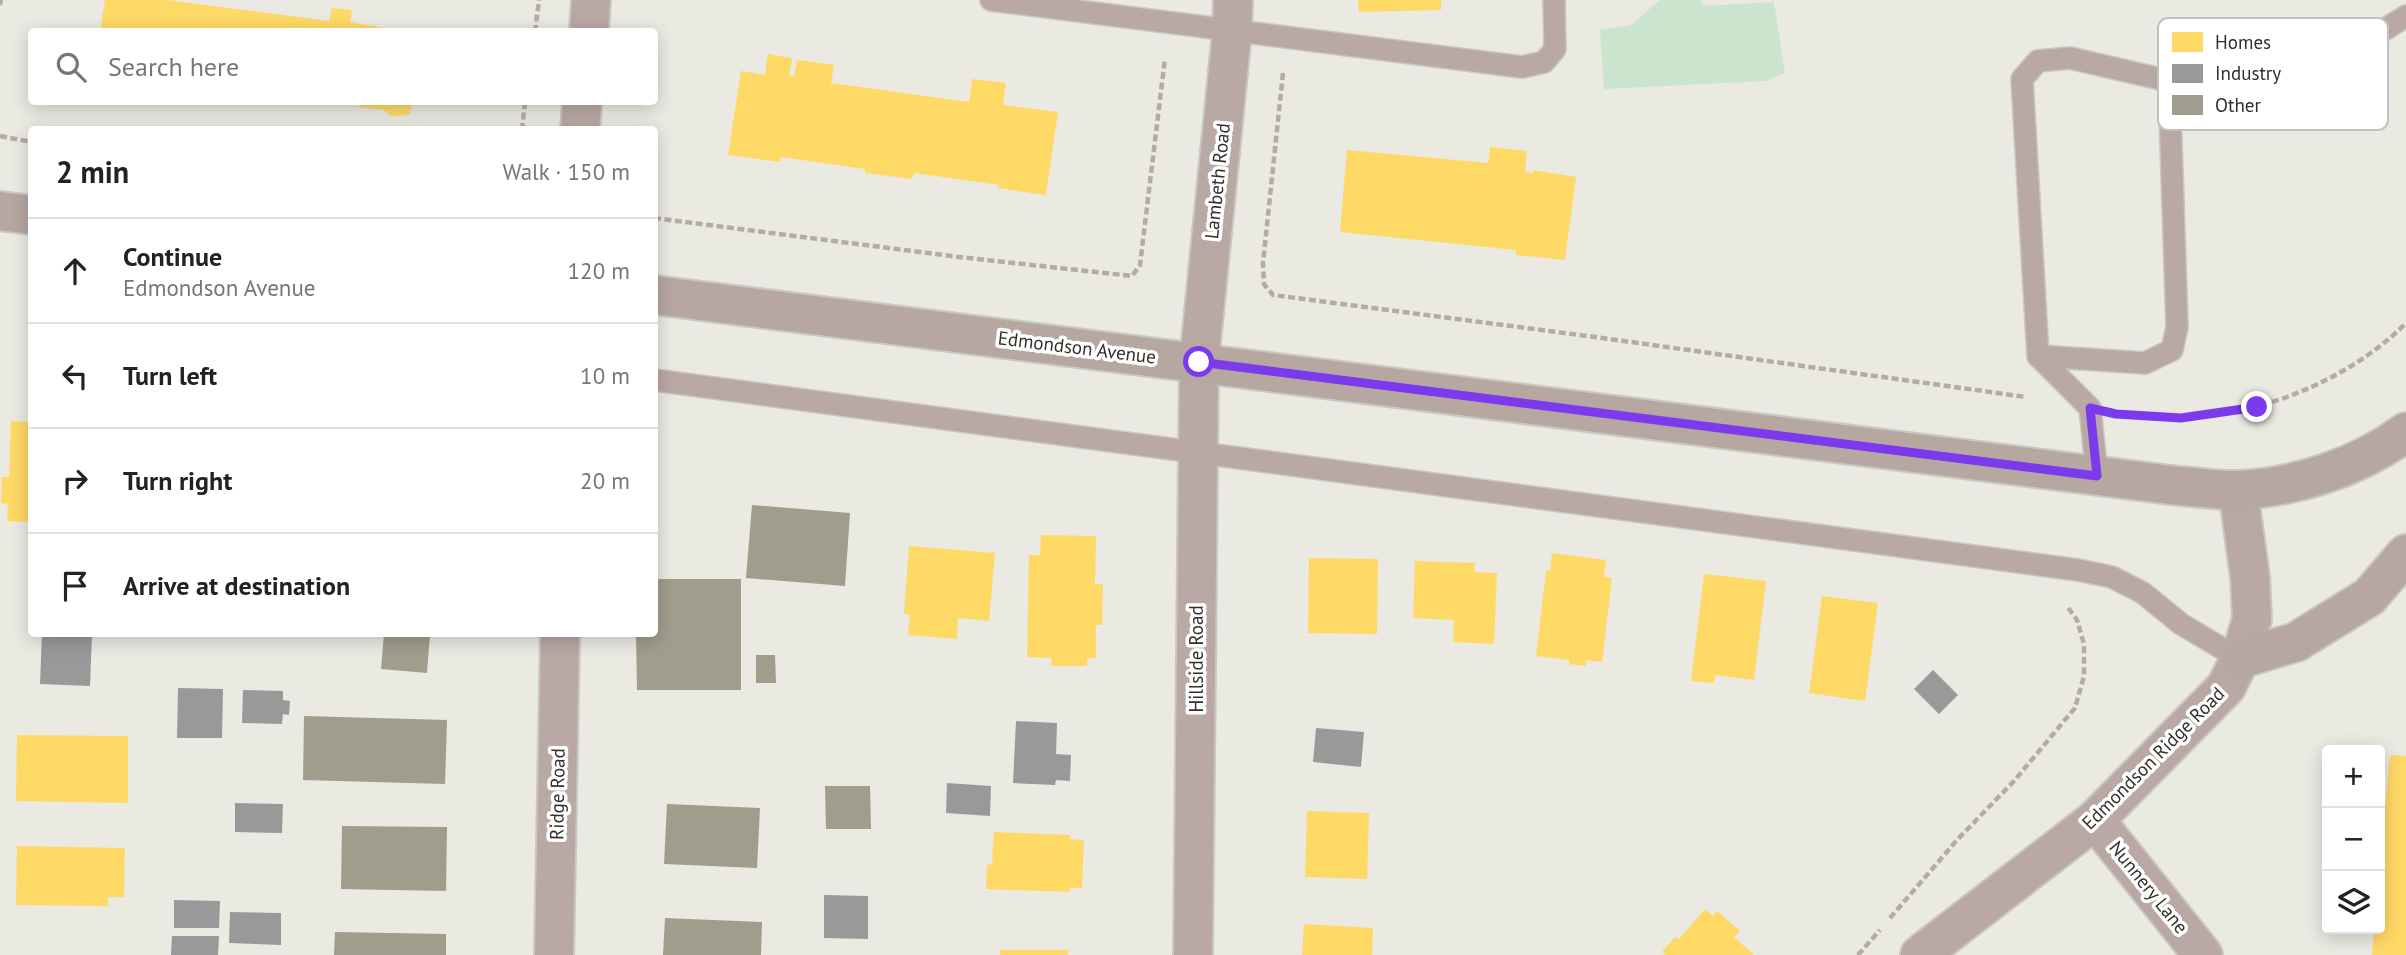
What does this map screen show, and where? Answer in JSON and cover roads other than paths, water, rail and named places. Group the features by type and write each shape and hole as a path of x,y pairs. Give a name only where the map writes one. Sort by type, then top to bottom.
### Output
{"main road":[{"path":"0,211 28,214"},
{"name":"Edmondson Avenue","path":"658,295 2179,486 2238,490 2296,482 2343,466 2406,432"},
{"path":"2240,659 2296,642 2369,597 2406,554"}],"street":[{"path":"589,28 592,0"},
{"name":"Lambeth Road","path":"1199,362 1232,16"},
{"path":"580,126 582,105"},
{"name":"Hillside Road","path":"1194,955 1199,362"},
{"name":"Edmondson Ridge Road","path":"1920,955 2095,820 2226,687 2240,659 2252,619 2250,577 2238,490"},
{"name":"Ridge Road","path":"554,955 559,637"},
{"name":"Nunnery Lane","path":"2095,820 2203,955"}],"lane":[{"path":"991,0 1171,24 1232,16 1287,39 1522,67 1544,62 1555,49 1554,0"},
{"path":"2388,27 2406,16"},
{"path":"2097,476 2090,408 2038,356 2022,79 2038,61 2070,58 2158,78"},
{"path":"2038,356 2145,363 2172,350 2177,327 2171,130"},
{"path":"658,381 2078,570 2112,577 2143,593 2181,624 2240,659"}]}
